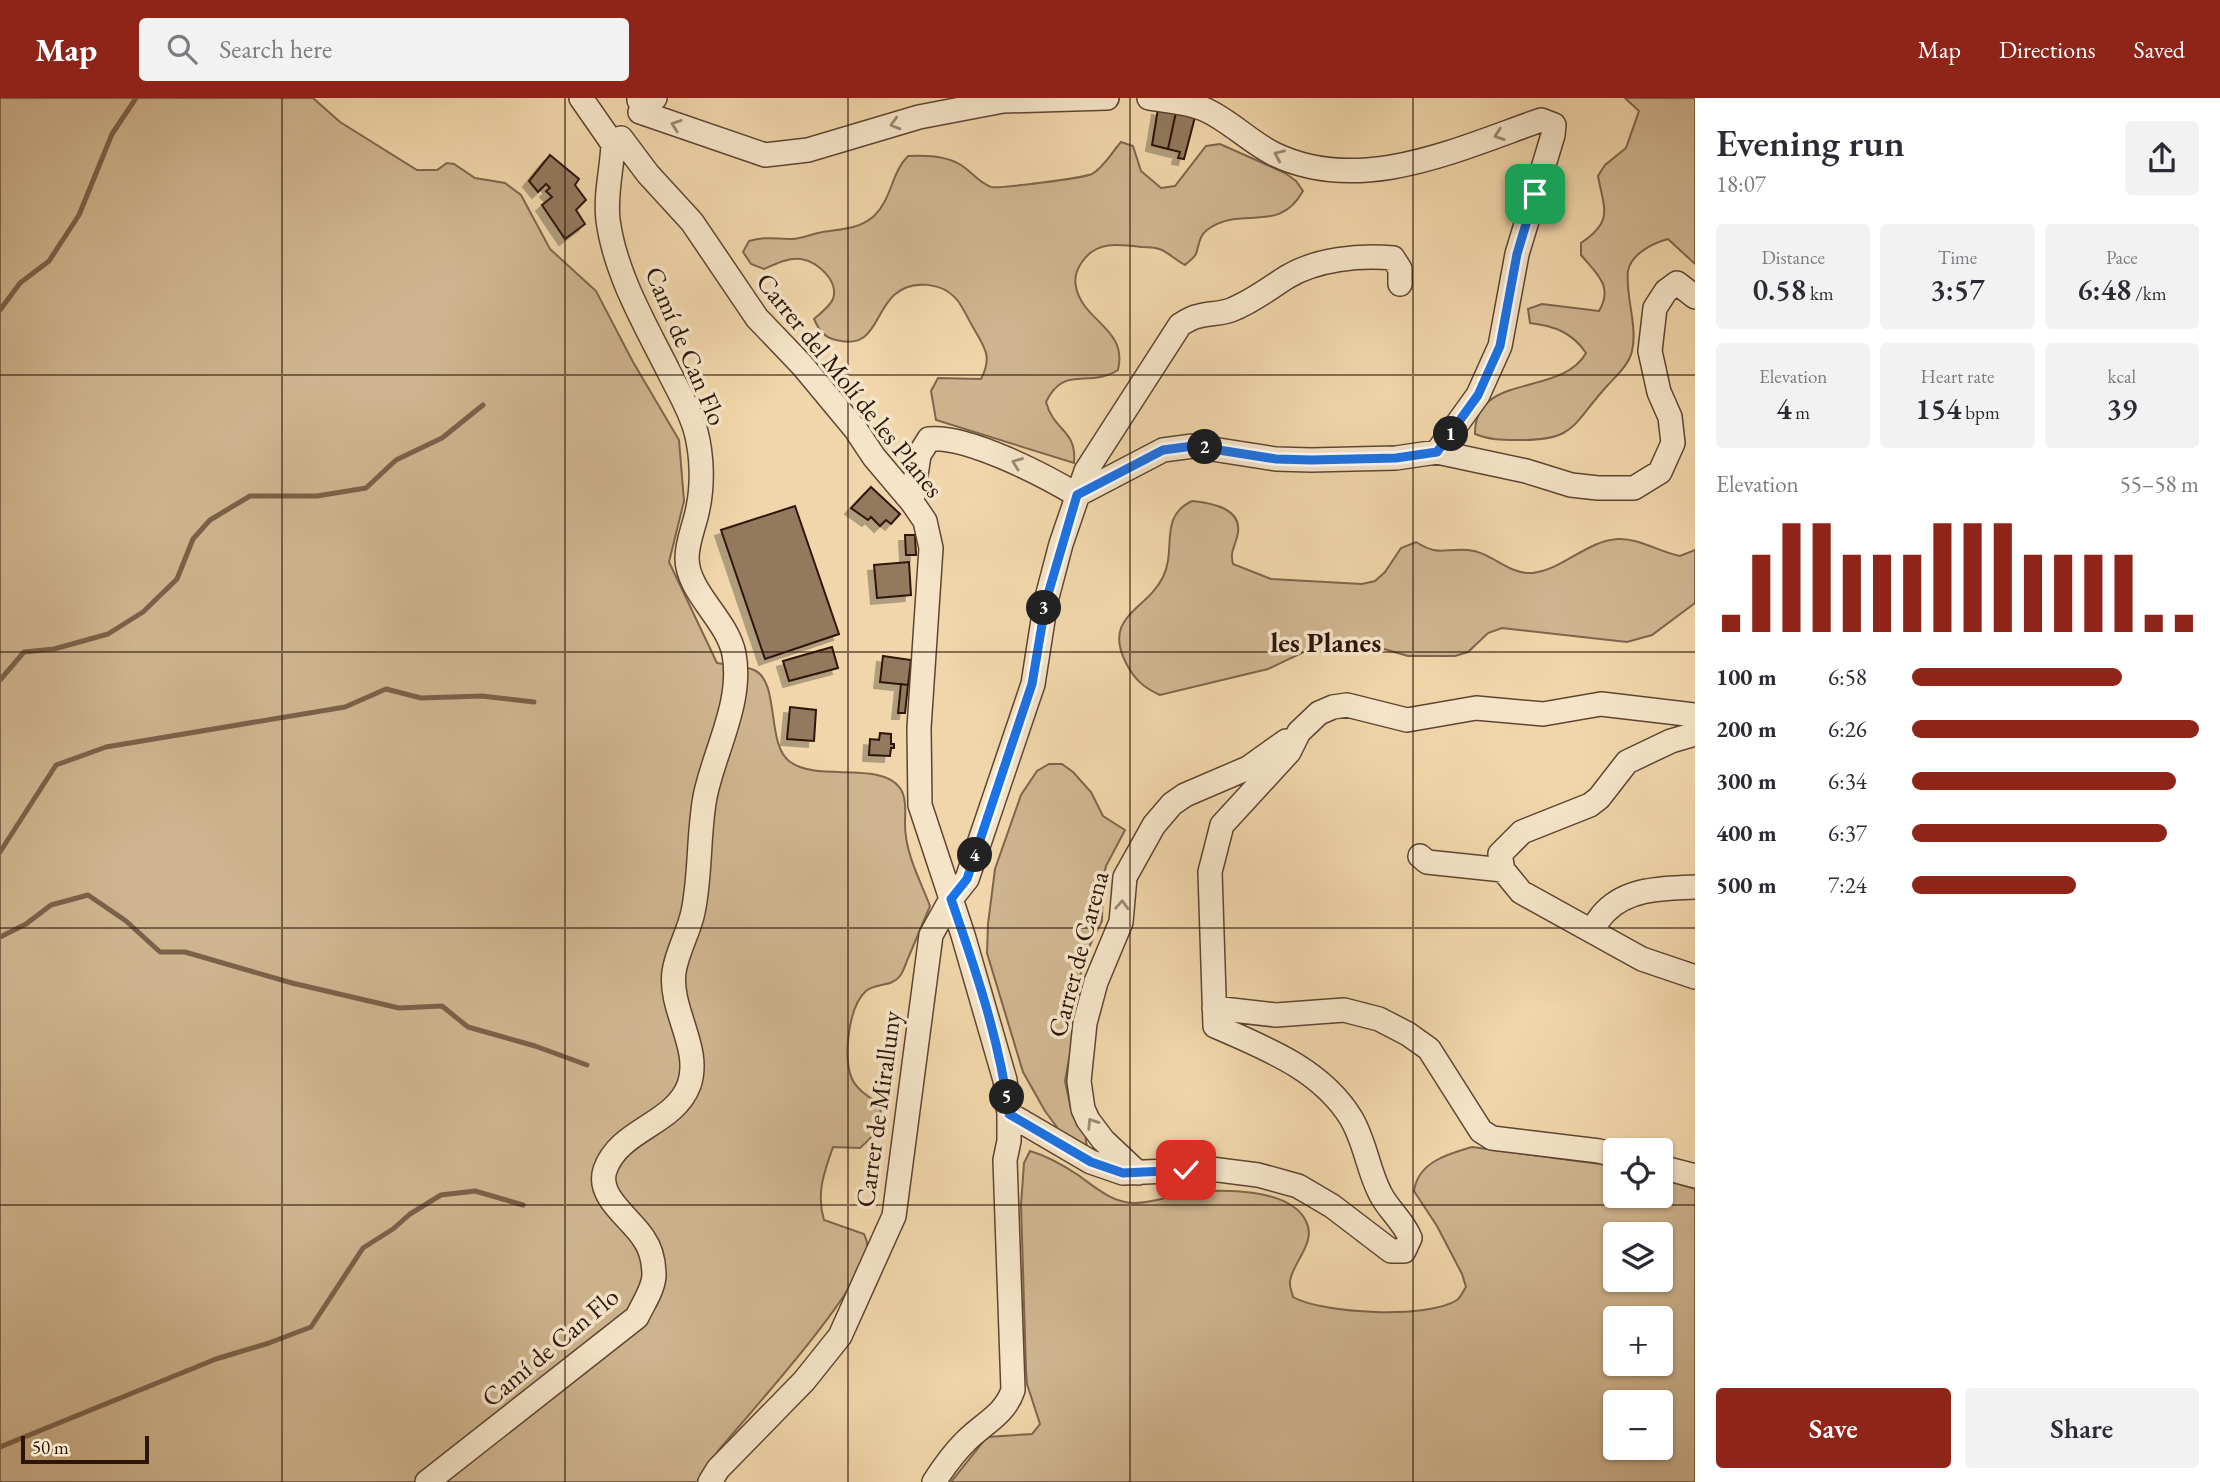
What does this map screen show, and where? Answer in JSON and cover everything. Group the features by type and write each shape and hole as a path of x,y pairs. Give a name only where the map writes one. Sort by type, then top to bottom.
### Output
{"street":[{"name":"Carrer del Molí de les Planes","path":"581,98 692,222 757,318 802,365 856,430 925,521 931,548 919,727 920,805 954,895 1005,1080 1009,1114 1009,1141 1005,1160 1013,1390 1003,1412 962,1444 934,1482"},
{"path":"617,141 637,122 643,102 765,155 808,150 919,117 1003,102 1108,98"},
{"path":"1149,98 1206,110 1273,153 1310,167 1356,171 1434,158 1541,120 1553,125 1553,135 1517,254 1500,346 1478,395 1437,452"},
{"name":"Camí de Can Flo","path":"427,1482 637,1317 654,1277 651,1256 644,1238 622,1214 607,1191 604,1173 613,1153 628,1139 667,1113 680,1100 688,1087 692,1070 687,1037 675,998 674,974 693,913 705,794 725,735 733,699 734,654 720,621 688,571 688,548 699,506 701,463 696,431 618,260 607,210 617,141"},
{"name":"Carrer de Miralluny","path":"710,1482 718,1469 804,1381 840,1336 894,1216 932,935 954,895 967,879 1032,684 1046,601 1086,471 1180,324 1197,316 1229,312 1260,297 1298,272 1345,259 1392,258 1400,269 1400,284"},
{"path":"912,502 919,455 929,439 937,438 969,445 1037,471 1077,495 1163,450 1193,446 1276,459 1396,458 1437,452 1525,471 1571,485 1634,488 1660,472 1673,443 1670,417 1659,391 1650,351 1655,308 1666,291 1676,283 1695,297"},
{"path":"1009,1114 1091,1162 1123,1173 1210,1169 1258,1175 1297,1186 1332,1206 1391,1251 1404,1251 1410,1238 1405,1226 1381,1195 1351,1118 1323,1083 1273,1052 1215,1026 1210,872 1222,825 1289,752 1299,732 1319,713 1332,707 1347,705 1407,720 1476,708 1543,714 1601,704 1695,715"},
{"name":"Carrer de Carena","path":"1138,1173 1103,1140 1088,1121 1083,1109 1079,1081 1085,1023 1096,982 1121,922 1125,877 1154,825 1172,804 1185,795 1248,768 1299,732"},
{"path":"1695,734 1671,741 1627,762 1600,798 1590,806 1522,832 1500,854 1503,870 1521,892 1642,959 1695,977"},
{"path":"1420,856 1427,862 1503,870"},
{"path":"1592,930 1605,911 1631,894 1695,887"},
{"path":"1214,1008 1276,1015 1344,1010 1379,1018 1429,1049 1481,1131 1492,1138 1603,1152"},
{"path":"1673,1170 1695,1176"}],"shaded area":[{"path":"0,98 313,98 340,122 417,170 437,170 447,163 454,164 475,178 505,183 521,195 550,249 596,291 633,362 679,440 684,501 669,562 717,663 750,668 762,676 770,699 777,741 789,761 815,771 878,775 891,780 900,788 905,801 908,845 930,906 900,976 893,982 866,991 855,1009 849,1033 849,1070 857,1087 880,1105 879,1124 874,1134 860,1148 833,1147 821,1192 824,1220 864,1234 867,1244 863,1262 829,1317 718,1451 697,1482 0,1482"},
{"path":"1625,98 1695,98 1695,264 1668,239 1650,246 1633,259 1628,271 1633,331 1630,356 1622,370 1571,428 1537,440 1496,439 1475,434 1478,415 1489,401 1503,393 1558,376 1574,367 1586,353 1575,340 1562,331 1530,323 1528,309 1542,304 1599,311 1605,294 1604,287 1581,255 1581,243 1598,228 1604,214 1598,176 1605,165 1626,148 1639,111"},
{"path":"1121,142 1133,146 1141,171 1161,188 1175,186 1206,146 1220,144 1285,173 1296,181 1303,191 1293,205 1282,212 1271,216 1233,219 1207,230 1195,255 1185,265 1162,250 1124,245 1101,247 1082,262 1075,280 1080,299 1111,335 1117,344 1119,356 1118,370 1097,378 1069,380 1053,390 1046,402 1054,419 1072,443 1074,463 936,420 931,391 938,378 981,379 987,359 982,342 952,295 927,285 901,290 887,303 866,335 849,342 836,340 822,332 814,319 833,299 833,286 826,273 801,259 782,261 764,269 751,264 743,252 749,241 755,239 799,238 868,221 885,202 898,170 908,156 949,160 961,165 986,185 997,187 1092,174"},
{"path":"1192,501 1218,506 1232,514 1238,527 1232,553 1233,564 1271,579 1362,584 1375,581 1385,572 1401,548 1416,542 1437,551 1477,552 1516,571 1533,573 1555,566 1606,541 1626,539 1680,556 1695,550 1695,603 1652,635 1627,642 1502,628 1488,633 1468,652 1455,656 1408,656 1367,644 1339,640 1312,648 1268,669 1160,695 1144,686 1132,674 1120,647 1119,634 1123,624 1163,577 1175,516"},
{"path":"1049,764 1062,764 1073,772 1091,792 1103,816 1125,830 1106,866 1102,921 1081,972 1065,1081 1071,1109 1085,1133 1087,1148 1062,1134 1045,1111 1023,1072 987,953 995,869 1021,795 1037,771"},
{"path":"1472,1147 1603,1164 1603,1208 1673,1208 1673,1182 1695,1189 1695,1482 951,1482 987,1437 1032,1434 1040,1424 1027,1384 1026,1370 1021,1205 1024,1163 1030,1151 1061,1164 1111,1197 1127,1202 1141,1203 1187,1193 1234,1191 1269,1196 1285,1202 1297,1210 1309,1229 1307,1244 1290,1281 1293,1297 1327,1307 1375,1312 1423,1310 1443,1306 1457,1300 1466,1287 1437,1226 1414,1191 1421,1173 1444,1156"}],"building":[{"path":"1158,109 1176,112 1168,149 1152,145"},
{"path":"1176,112 1195,117 1184,159 1178,158 1180,152 1168,149"},
{"path":"550,155 579,179 575,185 586,200 576,210 585,224 565,239 542,205 552,197 546,191 550,188 546,184 538,192 529,181"},
{"path":"871,487 900,514 891,524 886,520 880,526 871,517 868,520 851,508"},
{"path":"795,506 839,634 765,659 721,530"},
{"path":"905,535 915,535 916,555 906,555"},
{"path":"909,562 911,595 877,598 874,565"},
{"path":"832,647 838,668 789,681 783,661"},
{"path":"883,656 911,660 908,685 880,682"},
{"path":"901,684 908,685 905,713 898,713"},
{"path":"790,707 816,710 814,741 787,739"},
{"path":"880,733 891,734 894,748 891,748 890,756 869,755 870,739 879,740"}],"waterway":[{"path":"0,310 20,283 49,261 79,215 112,134 136,98"},
{"path":"0,680 24,652 54,649 108,634 143,612 177,579 193,539 210,520 250,496 317,496 366,488 396,460 442,438 483,405"},
{"path":"0,852 56,765 106,747 345,707 386,689 421,698 482,696 534,702"},
{"path":"0,937 26,924 51,905 88,895 126,921 160,952 185,952 292,983 399,1008 442,1006 468,1027 535,1046 587,1065"},
{"path":"0,1447 216,1359 311,1327 363,1248 441,1195 475,1191 523,1205"}],"district":[{"name":"les Planes","path":"1326,642"}],"route":[{"path":"1186,1170 1123,1173 1091,1162 1009,1114 1005,1080 951,899 967,879 1032,684 1046,601 1077,495 1163,450 1193,446 1276,459 1311,460 1396,458 1437,452 1478,395 1500,346 1517,254 1535,194"}]}
